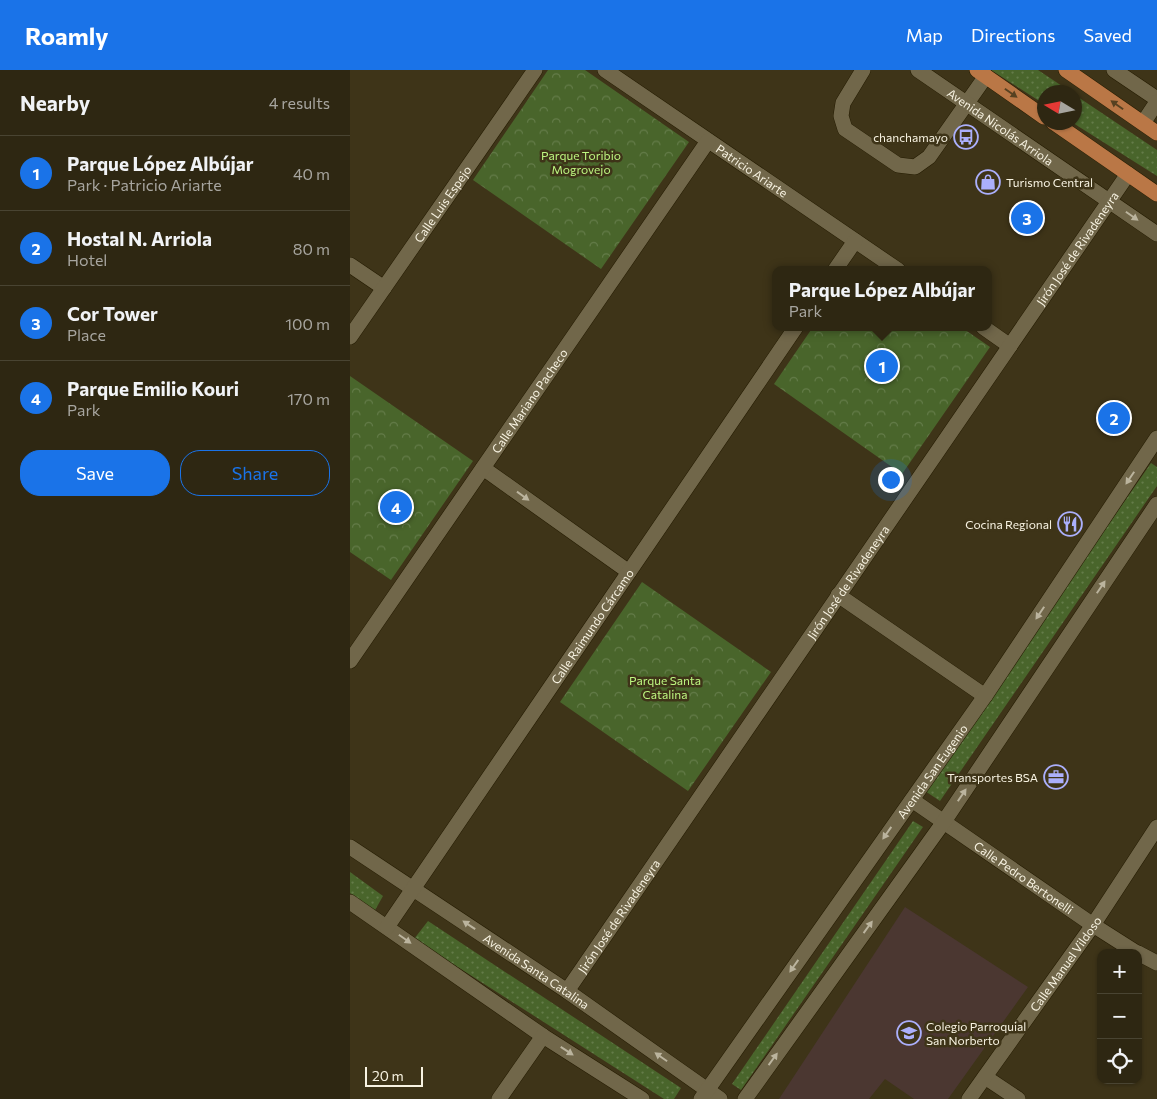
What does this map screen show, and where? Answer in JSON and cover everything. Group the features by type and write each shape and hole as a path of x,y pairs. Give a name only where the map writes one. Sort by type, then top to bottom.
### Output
{"main road":[{"path":"1066,70 1157,132"},
{"path":"981,73 1037,112"},
{"path":"1065,130 1157,194"}],"street":[{"name":"Calle Luis Espejo","path":"350,337 535,70"},
{"name":"Patricio Ariarte","path":"605,70 892,266"},
{"path":"863,70 843,103 841,116 845,129 898,165 915,167 929,157 968,104 981,73"},
{"name":"Avenida Nicolás Arriola","path":"918,70 1157,234"},
{"path":"1114,70 1157,100 1143,123"},
{"name":"Calle Mariano Pacheco","path":"350,661 708,140"},
{"name":"Jirón José de Rivadeneyra","path":"567,991 1128,174"},
{"path":"838,266 855,241"},
{"path":"350,265 384,288"},
{"name":"Calle Raimundo Cárcamo","path":"387,927 793,331"},
{"path":"989,331 1010,346"},
{"name":"Avenida San Eugenio","path":"704,1094 985,696 1155,445"},
{"path":"483,468 629,572"},
{"path":"745,1099 943,823 1157,504"},
{"path":"838,595 985,696"},
{"name":"Calle Pedro Bertonelli","path":"912,800 1093,925 1132,949"},
{"name":"Calle Manuel Vildoso","path":"969,1099 1093,925 1157,826"},
{"name":"Avenida Santa Catalina","path":"350,847 567,991 704,1094 720,1099"},
{"path":"350,902 543,1036 642,1099"},
{"name":"Calle Pedro Bertonelli","path":"1142,955 1157,963"},
{"path":"499,1099 543,1036"},
{"path":"985,1077 1018,1099"}],"shaded area":[{"name":"Colegio Parroquial San Norberto","path":"905,907 1028,987 948,1099 914,1099 885,1079 869,1099 779,1099"}],"green space":[{"name":"Parque Toribio Mogrovejo","path":"548,70 585,70 689,142 601,269 473,180"},
{"path":"991,70 1038,70 1060,85 1037,85 1037,100"},
{"path":"1082,100 1157,150 1157,176 1082,129"},
{"path":"810,331 967,331 990,347 902,474 774,384"},
{"path":"350,376 473,461 391,580 350,552"},
{"path":"1151,463 1157,467 1157,486 940,801 925,791"},
{"name":"Parque Santa Catalina","path":"642,582 771,672 688,791 560,702"},
{"path":"913,821 923,827 741,1090 732,1084"},
{"path":"350,872 383,896 374,912 350,893"},
{"path":"428,921 681,1088 674,1099 664,1099 414,939"}],"place":[{"name":"chanchamayo","path":"966,137"},
{"name":"Turismo Central","path":"988,182"},
{"name":"Cor Tower","path":"1027,218"},
{"name":"Parque López Albújar","path":"882,366"},
{"name":"Hostal N. Arriola","path":"1114,418"},
{"name":"Parque Emilio Kouri","path":"396,507"},
{"name":"Cocina Regional","path":"1070,524"},
{"name":"Transportes BSA","path":"1056,777"},
{"name":"Colegio Parroquial San Norberto","path":"909,1033"}]}
